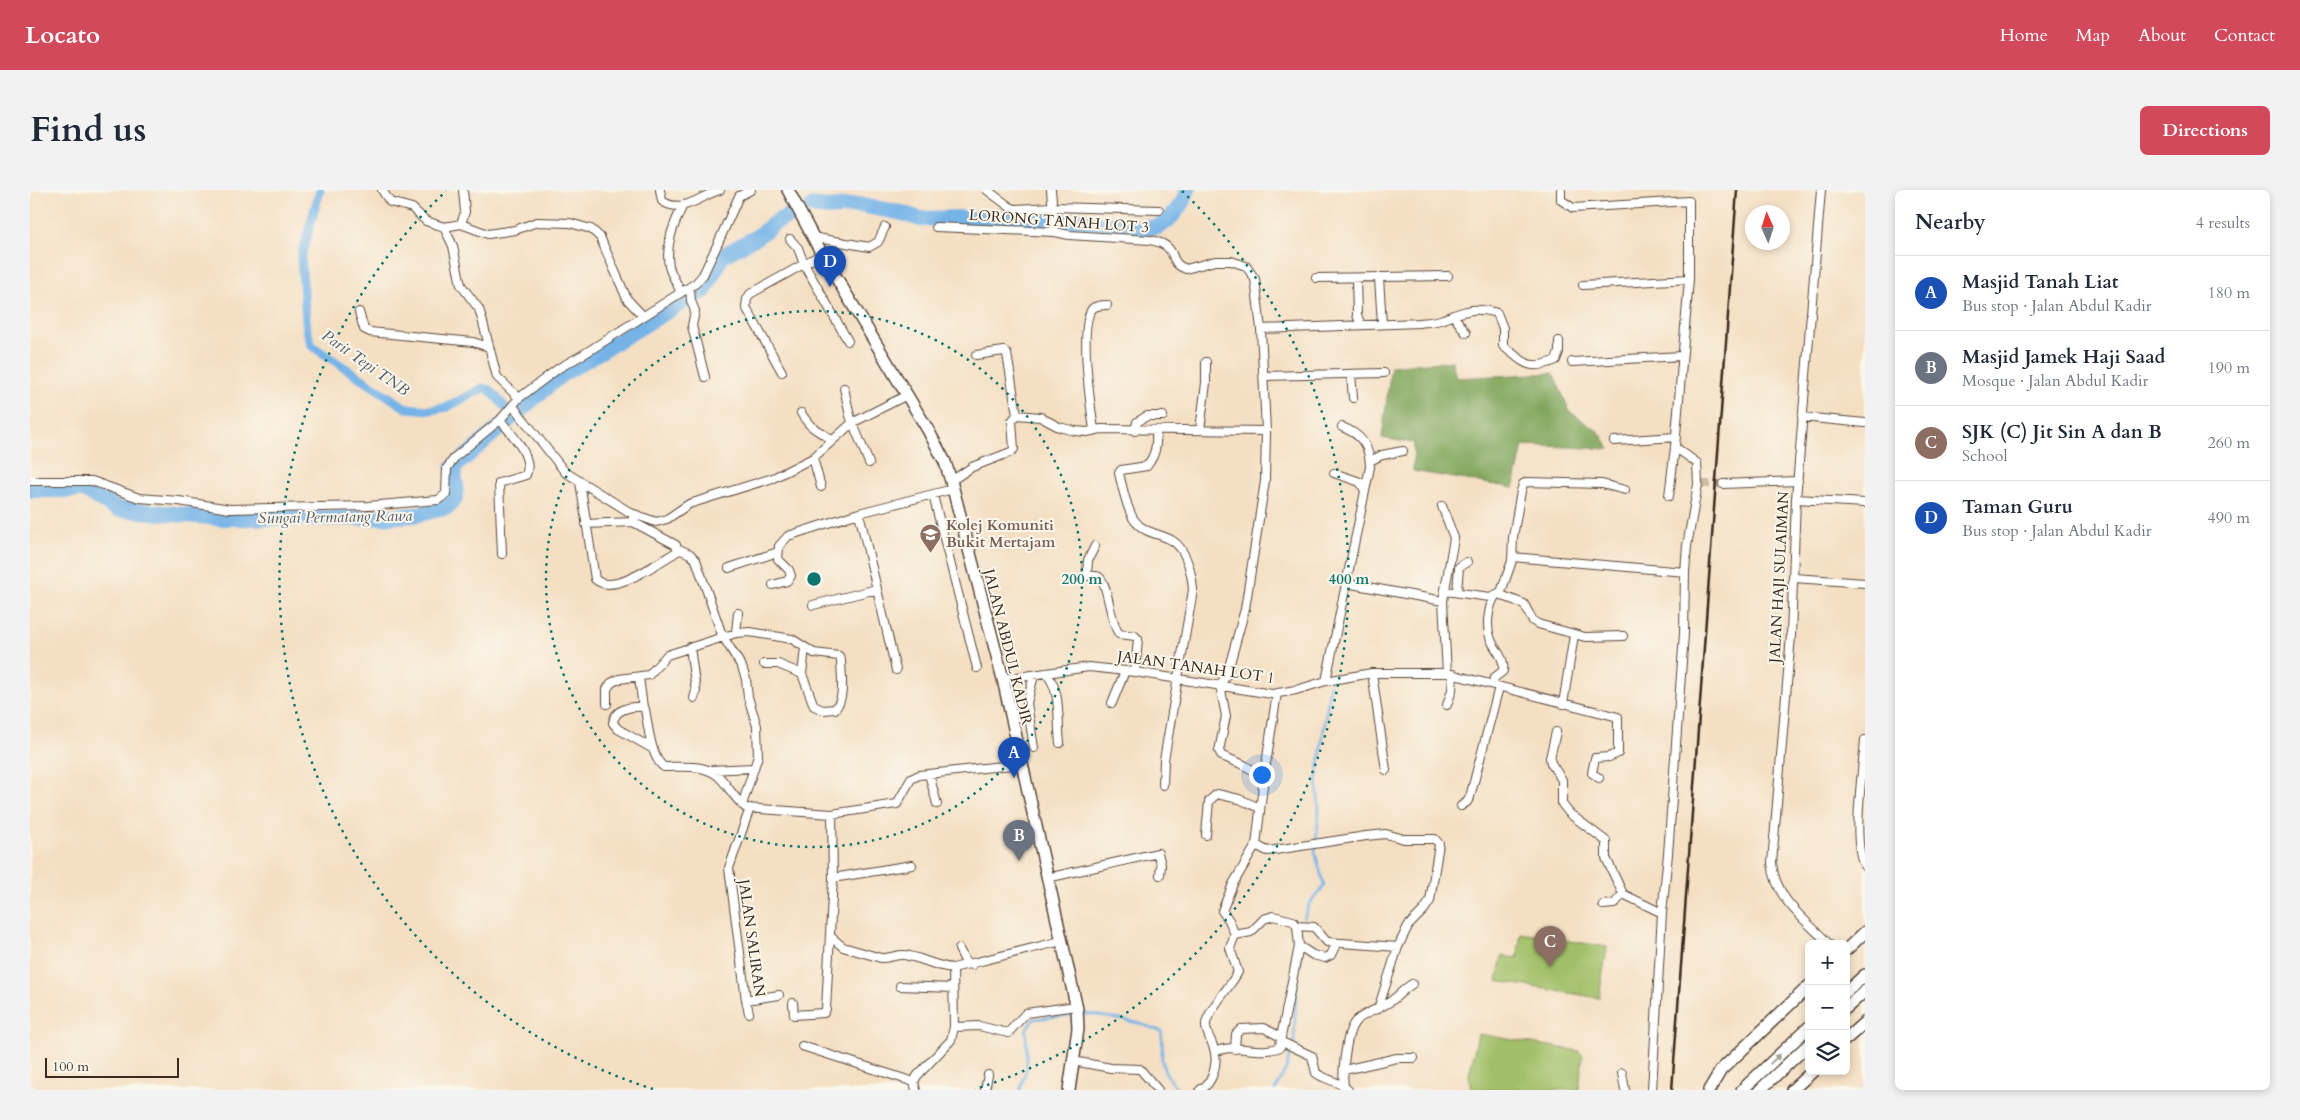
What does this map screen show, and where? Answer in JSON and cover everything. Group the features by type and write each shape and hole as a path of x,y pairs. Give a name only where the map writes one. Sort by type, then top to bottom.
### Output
{"main road":[{"name":"JALAN ABDUL KADIR","path":"788,190 812,237 945,462 1003,679 1077,1012 1074,1061 1069,1090"},
{"path":"1850,946 1865,932"},
{"path":"1850,988 1865,975"},
{"path":"1709,1090 1721,1070 1805,990"},
{"path":"1850,1004 1865,991"},
{"path":"1850,1035 1865,1022"},
{"path":"1742,1090 1806,1030"},
{"path":"1760,1090 1805,1048"},
{"path":"1792,1090 1808,1075"}],"street":[{"path":"382,190 390,202 412,208 426,220 444,227 461,224 488,234 515,230 537,222 570,223 591,229 600,237 627,299 643,316"},
{"path":"461,224 465,212 463,190"},
{"path":"660,190 660,199 664,203 683,205 695,203 710,193 720,190"},
{"path":"733,190 741,194"},
{"path":"30,481 92,481 139,498 178,500 230,509 368,506 424,503 438,500 446,494 447,468 454,457 500,419 520,398 559,368 680,292 690,290 703,275 741,194 751,190"},
{"path":"987,190 1010,208 1016,209 1158,210"},
{"path":"1051,190 1054,229"},
{"path":"1561,190 1561,200 1573,208 1689,201 1689,279 1676,447 1669,496"},
{"name":"JALAN HAJI SULAIMAN","path":"1821,190 1796,499 1794,578 1772,863 1774,878 1784,898 1825,940"},
{"path":"680,292 669,266 672,231 683,205"},
{"path":"444,227 453,246 461,285 479,309 498,377 520,398"},
{"path":"812,237 869,246 878,242 885,227"},
{"name":"LORONG TANAH LOT 3","path":"936,227 1054,229 1069,236 1163,242 1168,246 1176,265 1186,270 1215,262 1231,261 1246,266 1255,279 1264,376 1266,431 1264,481 1245,609 1227,674 1220,685"},
{"path":"790,239 798,248 804,264 848,341"},
{"path":"782,372 746,307 746,302 750,294 822,254"},
{"path":"1316,278 1448,276"},
{"path":"1356,278 1357,315 1361,325"},
{"path":"1379,278 1382,324"},
{"path":"1583,285 1689,279"},
{"path":"690,290 691,301 695,311 692,326 705,377"},
{"path":"1094,430 1087,374 1087,322 1091,309 1099,305 1107,305"},
{"path":"1261,328 1419,323 1441,320 1468,309 1482,309 1497,313 1503,328 1503,346 1520,361 1530,366 1544,366 1556,360 1559,352 1558,341"},
{"path":"359,312 364,329 370,332 473,342 489,347"},
{"path":"1453,315 1466,333"},
{"path":"773,585 787,581 791,576 789,570 778,559 779,546 788,536 859,513 933,494 952,485 972,467 1011,452 1014,449 1012,422 1017,415 1007,354 1004,351 976,355"},
{"path":"1572,362 1682,356"},
{"path":"1200,430 1206,383 1206,362"},
{"path":"1264,376 1384,373"},
{"path":"1351,374 1353,398"},
{"path":"844,388 852,423 869,463"},
{"path":"586,524 633,518 656,522 667,519 689,504 773,478 813,458 852,423 907,395"},
{"path":"512,406 559,467 676,545 679,549 690,554 696,560 723,636 742,667 759,743 758,756 742,805"},
{"path":"801,413 813,430 824,434 832,440"},
{"path":"1017,415 1040,417 1059,427 1075,431 1266,431"},
{"path":"1135,431 1136,422 1142,417 1163,416"},
{"path":"1802,417 1865,423"},
{"path":"500,419 522,448 528,467 526,475 499,483 502,554"},
{"path":"1326,681 1370,461 1370,455 1360,437 1342,427"},
{"path":"1156,430 1156,446 1153,458 1147,466 1121,470 1119,473 1131,514 1136,522 1149,532 1173,541 1185,557 1190,570 1193,590 1164,760 1163,785"},
{"path":"1614,441 1676,437"},
{"path":"1652,1090 1662,913 1684,634 1687,546 1700,484 1697,463 1676,447"},
{"path":"1370,461 1382,455 1403,452"},
{"path":"813,458 821,487"},
{"path":"1334,473 1360,482 1364,489"},
{"path":"1723,484 1798,481"},
{"path":"580,482 595,579 600,583 610,585 636,577 679,549"},
{"path":"1461,806 1467,802 1470,796 1496,686 1494,678 1503,671 1504,664 1490,639 1489,611 1506,581 1512,557 1513,538 1523,484 1527,482 1602,484 1625,490"},
{"path":"933,494 977,668"},
{"path":"1796,499 1865,503"},
{"path":"1442,506 1454,538 1443,601 1452,690 1447,705"},
{"path":"859,513 896,670"},
{"path":"1095,546 1088,560 1087,576 1097,576 1103,581 1112,620 1119,634 1135,636 1138,639 1135,672"},
{"path":"729,568 778,552"},
{"path":"1512,557 1685,572"},
{"path":"1457,592 1459,567 1467,562"},
{"path":"1794,578 1865,583"},
{"path":"1346,583 1443,601"},
{"path":"813,605 878,589"},
{"path":"1446,591 1490,597 1497,595 1524,604 1533,621 1574,635 1585,637 1623,636"},
{"path":"736,633 738,613"},
{"path":"607,704 607,689 612,682 619,679 639,678 648,675 667,655 723,636 750,632 792,639 814,652 834,654 841,660 841,695 840,703 835,709 823,710 814,706 802,674 805,648"},
{"path":"1564,704 1574,635"},
{"path":"690,647 696,690 694,698"},
{"path":"764,664 778,664 802,674"},
{"name":"JALAN TANAH LOT 1","path":"1003,679 1089,667 1276,693 1296,690 1326,681 1372,673 1450,673 1618,717 1618,753 1610,757 1595,758 1593,761 1592,773 1599,778"},
{"path":"1112,703 1125,671"},
{"path":"1046,673 1053,681 1056,695 1060,743"},
{"path":"1372,673 1386,770"},
{"path":"1034,675 1027,703 1034,748"},
{"path":"639,678 643,707 655,757 664,767 694,767 709,770 753,768"},
{"path":"1220,685 1226,716 1220,754 1264,777"},
{"path":"1200,1090 1204,1088 1213,1074 1216,1060 1206,1024 1212,1011 1232,985 1238,972 1230,948 1236,935 1229,920 1222,911 1233,884 1256,845 1276,693"},
{"path":"643,707 618,712 614,717 613,723 618,729 653,749"},
{"path":"1556,732 1550,763 1562,780 1562,804 1570,814 1606,841 1606,858 1623,894 1662,913"},
{"path":"1865,740 1858,829 1861,859 1865,866"},
{"path":"709,770 723,780 736,801 750,808 832,814 897,804 912,778 929,774 1021,764"},
{"path":"929,774 937,804"},
{"path":"1206,835 1209,801 1217,794 1238,799 1260,808"},
{"name":"JALAN SALIRAN","path":"749,1014 730,868 750,808"},
{"path":"793,1003 794,1015 824,1013 831,937 833,878 832,814"},
{"path":"1256,845 1267,851 1386,834 1404,839 1435,839 1439,844 1438,857 1433,870 1430,901 1408,926 1398,947 1378,1009"},
{"path":"1047,878 1158,854 1161,865 1160,875"},
{"path":"833,878 912,865"},
{"path":"1602,905 1614,904 1623,894"},
{"path":"1215,1052 1222,1048 1256,1051 1274,1050 1280,1047 1283,1041 1299,946 1298,926 1293,921 1273,916 1264,919 1251,932 1236,935"},
{"path":"1298,926 1312,926 1327,942 1336,944 1348,942 1398,947"},
{"path":"831,937 843,947 881,958 887,959 903,954 935,966 953,968 972,965 1061,941"},
{"path":"1299,946 1313,955 1325,958 1331,955 1336,944"},
{"path":"959,949 965,961 972,965"},
{"path":"916,1090 914,1082 927,1063 951,1040 954,1027 953,968"},
{"path":"1235,1049 1236,1034 1241,1029 1269,1029 1283,1041 1312,1056 1316,1073 1324,1079 1346,1088 1344,1070 1351,1029 1356,1021 1378,1009 1412,984"},
{"path":"900,986 953,988"},
{"path":"746,1000 779,996"},
{"path":"954,1027 979,1026 1008,1033 1026,1013 1077,1012"},
{"path":"802,1046 914,1082"},
{"path":"1344,1070 1397,1058 1414,1058"},
{"path":"1074,1061 1111,1068 1140,1069 1158,1090"},
{"path":"1622,1073 1625,1090"},
{"path":"985,1090 988,1075"}],"green space":[{"path":"1452,361 1456,378 1553,373 1570,412 1599,432 1610,449 1523,445 1514,488 1413,471 1414,443 1382,438 1391,366"},
{"path":"1521,933 1607,947 1599,998 1497,981 1502,956 1517,958"},
{"path":"1478,1034 1579,1051 1583,1056 1579,1090 1471,1090 1469,1075"}],"waterway":[{"name":"Parit Tepi TNB","path":"320,190 301,258 307,331 312,346 406,408 430,410 447,407 483,388 490,390 513,416"},
{"name":"Sungai Permatang Rawa","path":"813,206 828,208 860,205 902,213 920,219 958,218 989,220 1021,217 1061,223 1079,219 1101,225 1121,224 1133,229 1157,227 1168,221 1183,202 1188,190"},
{"name":"Sungai Permatang Rawa","path":"30,490 84,490 117,509 220,518 365,518 415,515 448,507 455,498 456,486 453,468 561,375 704,291 722,256 758,236 776,222 788,216"},
{"path":"1304,918 1309,904 1324,886 1315,852 1319,812 1317,779 1330,685"},
{"path":"1275,1090 1286,1069 1294,1042 1297,975 1302,952"},
{"path":"1081,1015 1091,1014 1138,1023 1161,1031 1164,1068 1178,1090"},
{"path":"1020,1090 1027,1067 1026,1029 1034,1019 1073,1015"}],"tunnel":[{"path":"1702,484 1723,484"}],"railway":[{"path":"1672,1090 1737,190"}],"place":[{"name":"Taman Guru","path":"830,287"},
{"name":"Kolej Komuniti Bukit Mertajam","path":"930,553"},
{"name":"Masjid Tanah Liat","path":"1014,778"},
{"name":"Masjid Jamek Haji Saad","path":"1019,861"},
{"name":"SJK (C) Jit Sin A dan B","path":"1550,967"}]}
